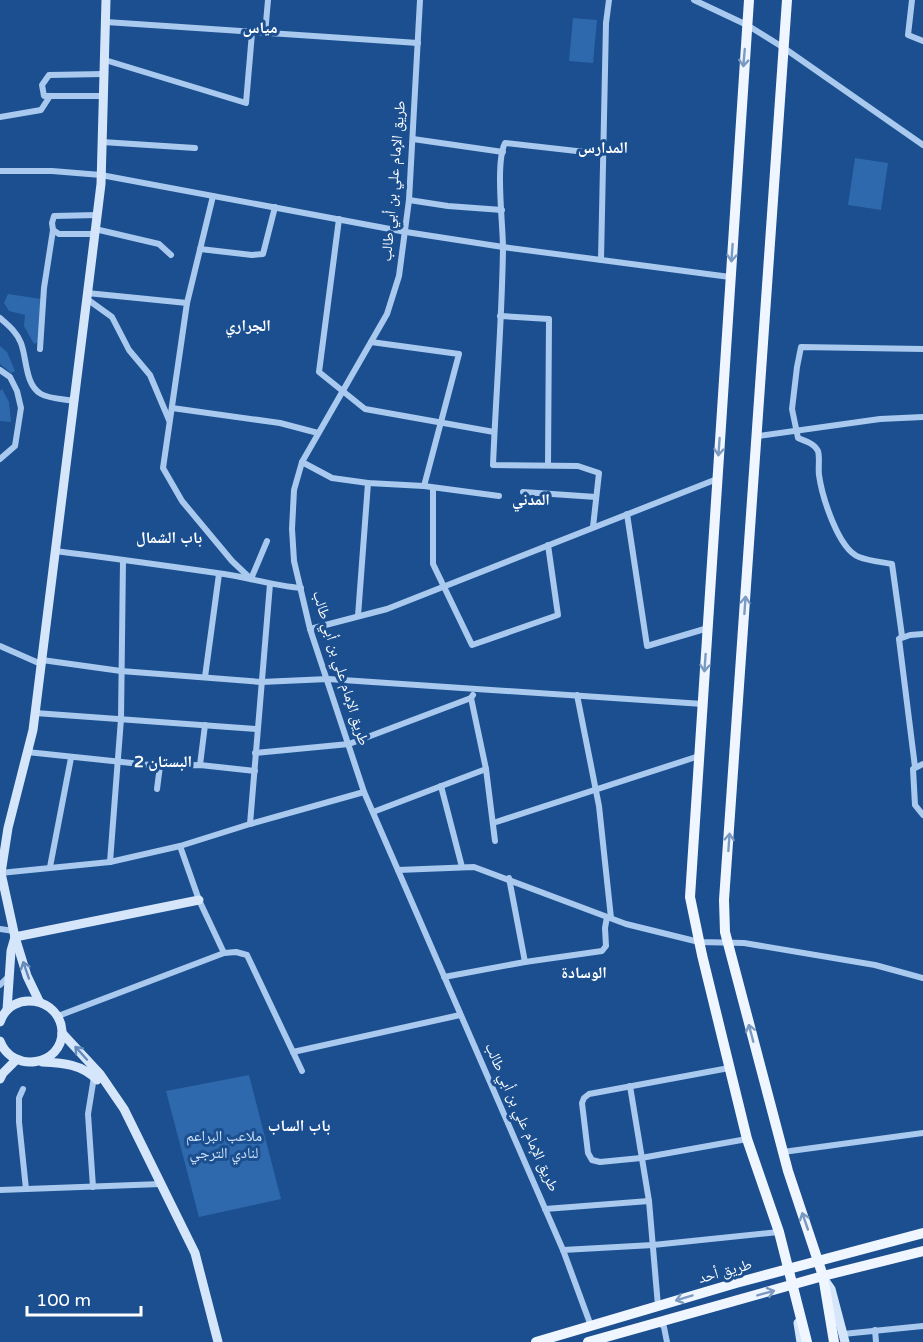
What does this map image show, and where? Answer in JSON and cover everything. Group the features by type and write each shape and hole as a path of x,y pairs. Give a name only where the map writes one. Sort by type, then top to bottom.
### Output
{"main road":[{"path":"749,0 690,897 747,1139 779,1232 807,1342"},
{"path":"787,0 724,900 725,932 783,1152 841,1339"},
{"name":"طريق أحد","path":"536,1342 818,1260 923,1233"},
{"name":"طريق أحد","path":"588,1342 602,1340 823,1276 923,1251"}],"street":[{"path":"39,1001 27,976 14,934 0,873 4,826 27,752 35,713 97,215 101,175 106,0"},
{"path":"265,34 268,0"},
{"name":"طريق الإمام علي بن أبي طالب","path":"420,0 409,200 399,276 387,314 302,462 294,490 292,529 294,561 310,629 364,792 564,1250 591,1326"},
{"path":"601,260 606,23 609,0"},
{"path":"694,0 747,25 923,145"},
{"path":"912,0 908,35 923,41"},
{"path":"106,22 418,43"},
{"path":"105,60 246,103 252,33"},
{"path":"104,74 49,75 42,85 44,96 104,96"},
{"path":"0,117 41,110 50,96"},
{"path":"413,139 503,152"},
{"path":"102,142 195,148"},
{"path":"593,528 599,473 578,466 493,465 503,247 500,185 504,146 509,142 603,154"},
{"path":"0,171 42,170 101,175 406,232 503,247 730,276"},
{"path":"213,196 187,303 163,468 182,501 232,561 251,579"},
{"path":"409,200 502,210"},
{"path":"200,249 252,255 263,254 275,207"},
{"path":"40,349 44,288 54,216 97,215"},
{"path":"339,219 319,372 365,409 494,432"},
{"path":"53,230 58,234 95,231 159,244 171,255"},
{"path":"87,296 187,303"},
{"path":"87,296 112,317 129,350 150,375 170,421"},
{"path":"500,316 549,320 548,465"},
{"path":"0,318 12,328 20,340 31,383 36,391 44,396 74,401"},
{"path":"371,342 459,354 424,486"},
{"path":"923,349 801,346 792,409 798,438 811,444 818,451 824,500 830,519 847,548 858,557 892,564 902,636 899,639 915,767 913,769 915,805 923,815"},
{"path":"0,370 10,377 17,391 21,408 15,446 0,459"},
{"path":"172,408 280,423 318,433"},
{"path":"758,435 879,419 923,417"},
{"path":"302,462 332,478 368,483 424,486 499,496"},
{"path":"310,629 387,609 717,479"},
{"path":"358,616 368,483"},
{"path":"433,488 433,564 472,645 558,615 548,545"},
{"path":"523,492 597,496"},
{"path":"627,514 647,646 708,628"},
{"path":"251,579 267,541"},
{"path":"55,551 301,588"},
{"path":"110,862 121,719 123,560"},
{"path":"205,677 219,574"},
{"path":"250,824 270,584"},
{"path":"899,639 923,634"},
{"path":"0,646 41,662 122,671 261,682 328,679 703,704"},
{"path":"255,753 349,744 471,698 476,689"},
{"path":"444,977 605,950 605,928 609,917 596,789 577,695"},
{"path":"471,698 486,769 495,841"},
{"path":"35,713 257,729"},
{"path":"200,765 205,725"},
{"path":"27,752 160,766 200,765 255,771"},
{"path":"493,823 699,756"},
{"path":"50,867 71,758"},
{"path":"915,767 923,764"},
{"path":"157,789 160,766"},
{"path":"373,812 486,769"},
{"path":"441,786 462,867"},
{"path":"0,873 110,862 180,846 364,792"},
{"path":"180,846 199,900 224,953"},
{"path":"398,870 474,867 626,924 699,942 728,942 875,965 923,978"},
{"path":"508,878 525,962"},
{"path":"0,929 14,934 199,900"},
{"path":"0,1022 7,1010 14,934"},
{"path":"58,1016 224,953 236,952 247,955 302,1071"},
{"path":"0,985 10,975"},
{"path":"7,1010 22,1001 39,1001 51,1008 58,1016 62,1033 60,1042 53,1053 40,1061"},
{"path":"293,1052 460,1015"},
{"path":"62,1033 100,1074 123,1109 161,1184 195,1253 218,1342"},
{"path":"0,1041 4,1051 16,1060 27,1063 40,1061 66,1063 90,1072 123,1109"},
{"path":"0,1079 16,1060"},
{"path":"729,1068 589,1094 582,1103 588,1153 592,1160 600,1162 641,1158 747,1139"},
{"path":"93,1187 88,1114 94,1076"},
{"path":"630,1086 649,1201 658,1306"},
{"path":"23,1089 19,1098 26,1189"},
{"path":"783,1152 923,1133"},
{"path":"0,1190 161,1184"},
{"path":"545,1209 649,1201"},
{"path":"564,1250 653,1245 779,1232"},
{"path":"792,1285 801,1342"},
{"path":"660,1323 664,1327 667,1342"},
{"path":"841,1339 875,1330 923,1326"},
{"path":"875,1330 876,1342"}],"green space":[{"path":"573,18 597,20 593,63 569,61"},
{"path":"855,158 888,163 881,210 848,205"},
{"path":"8,294 41,299 40,341 34,344 24,326 25,315 9,311 4,303"},
{"path":"0,346 7,352 15,371 11,373 0,364"},
{"path":"2,389 9,402 11,422 0,421 0,391"},
{"name":"ملاعب البراعم لنادي الترجي","path":"249,1075 281,1199 199,1217 166,1091"}],"district":[{"name":"مياس","path":"260,27"},
{"name":"المدارس","path":"603,147"},
{"name":"الجراري","path":"248,325"},
{"name":"المدني","path":"531,499"},
{"name":"باب الشمال","path":"169,537"},
{"name":"البستان 2","path":"163,761"},
{"name":"الوسادة","path":"584,972"},
{"name":"باب الساب","path":"299,1125"}]}
